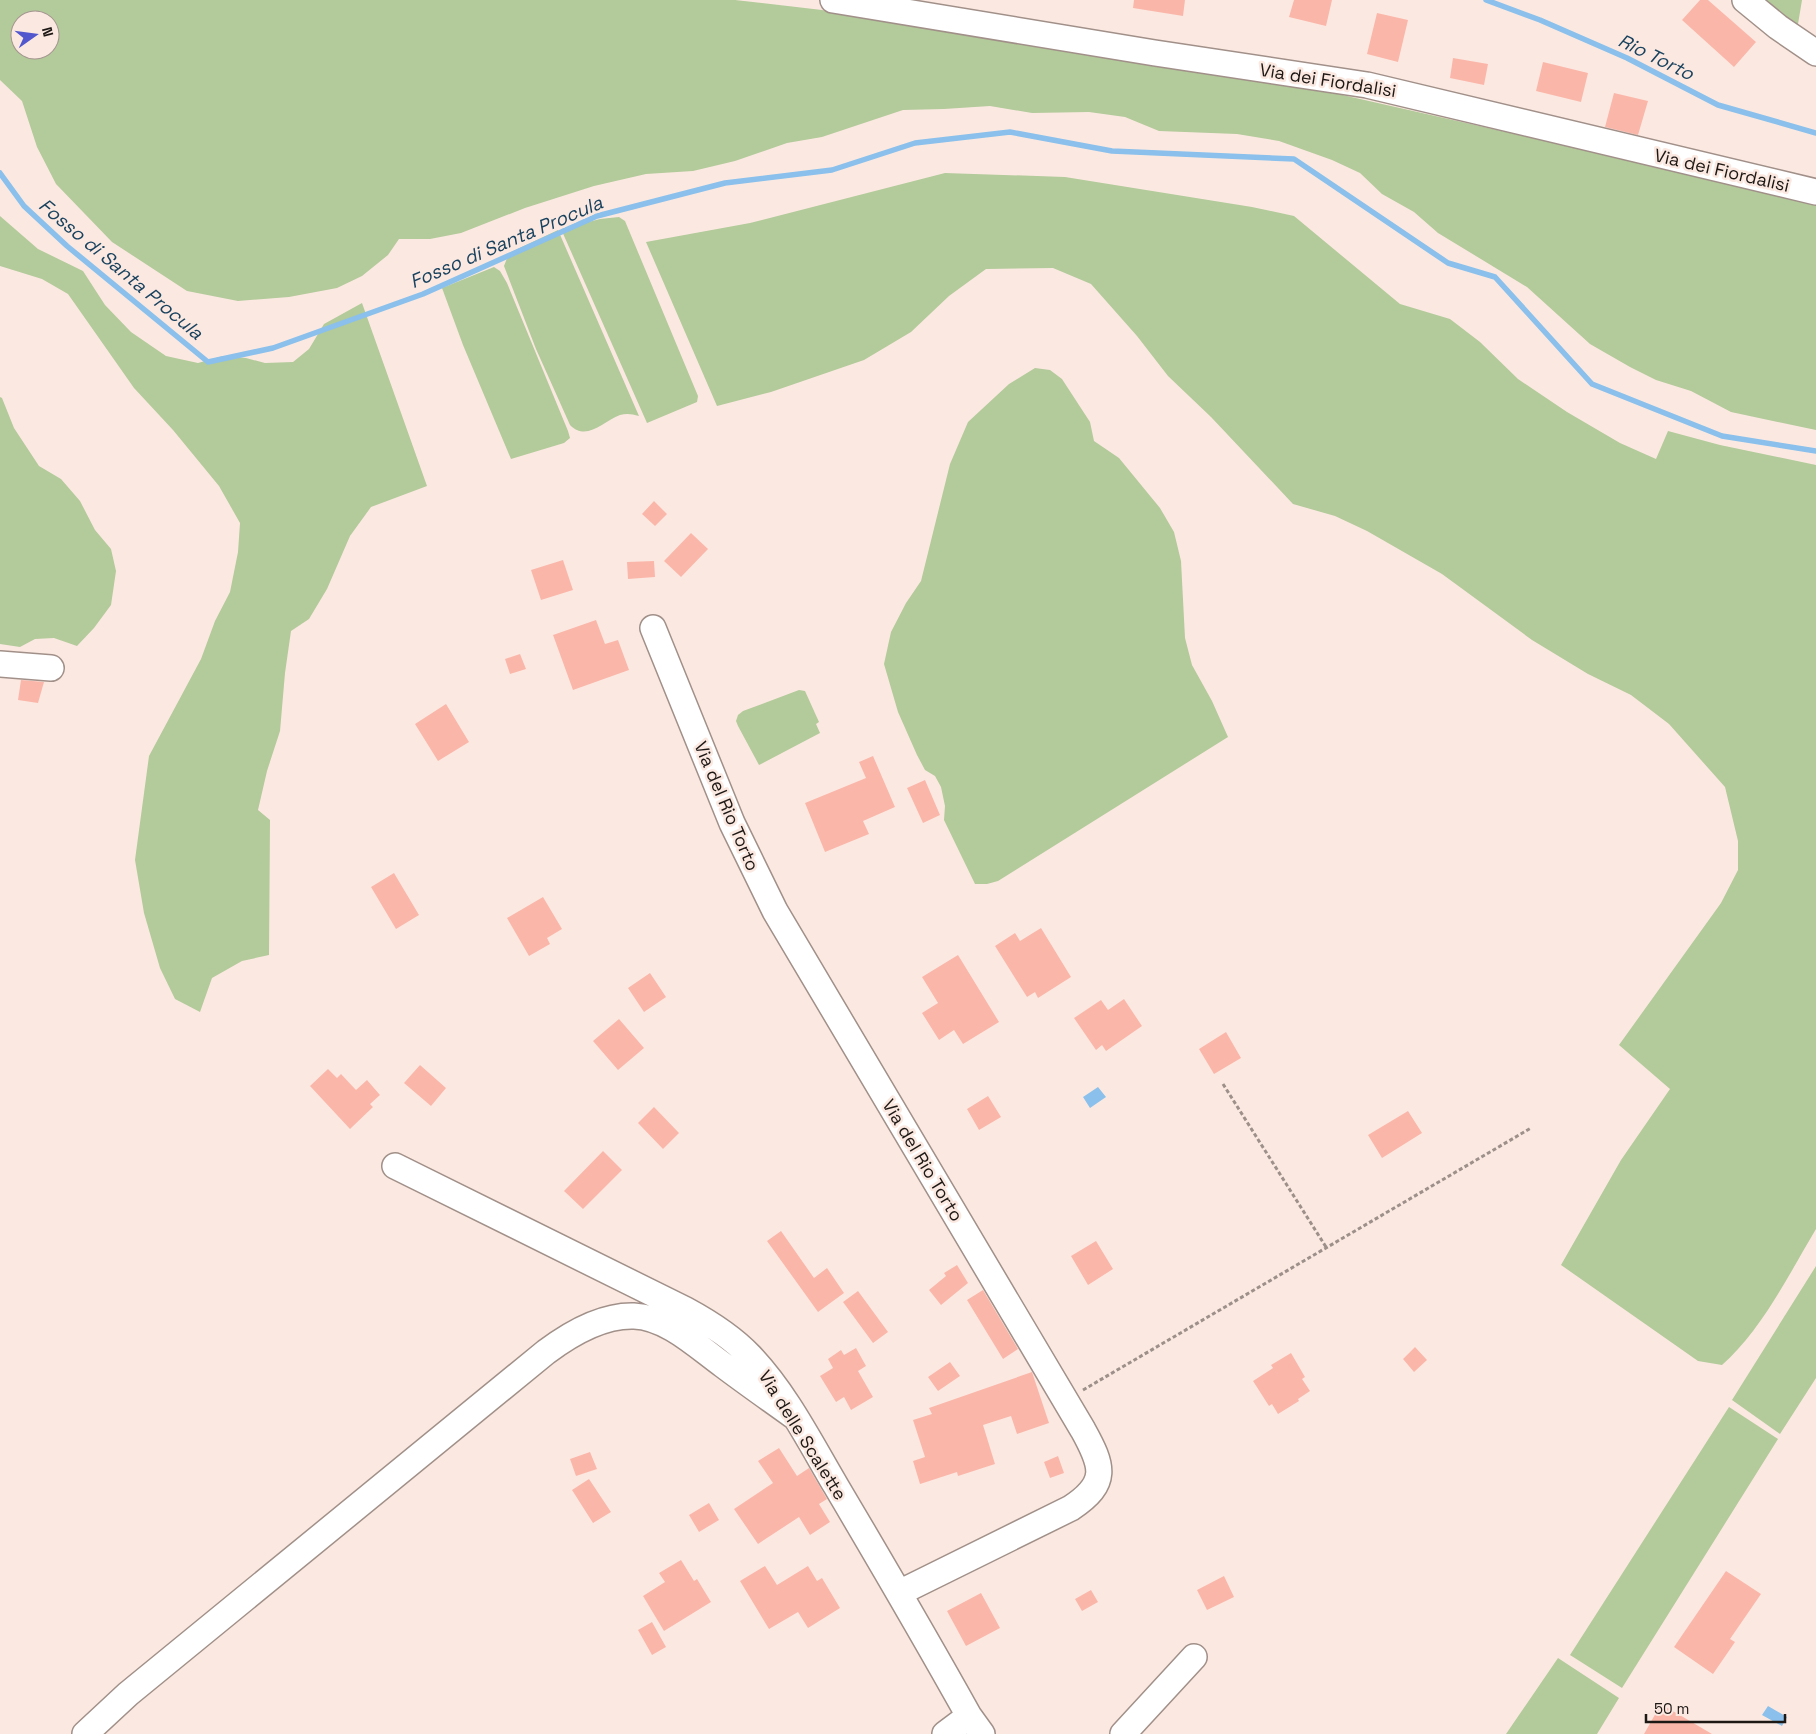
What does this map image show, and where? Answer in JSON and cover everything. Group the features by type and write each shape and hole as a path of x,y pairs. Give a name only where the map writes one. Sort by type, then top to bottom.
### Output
{"street":[{"name":"Via dei Fiordalisi","path":"833,0 1155,53 1367,85 1816,192"},
{"path":"1745,0 1778,27 1816,53"},
{"name":"Via del Rio Torto","path":"653,628 732,823 775,911 1066,1400 1088,1439 1098,1463 1097,1480 1091,1493 1062,1513 899,1593"},
{"path":"0,664 51,668"},
{"name":"Via delle Scalette","path":"395,1166 702,1318 726,1334 748,1353 795,1417 976,1725"},
{"path":"85,1734 128,1694 546,1352 588,1327 614,1318 628,1316 639,1316 656,1321 680,1334 795,1417"},
{"path":"1123,1734 1194,1657"},
{"path":"945,1734 976,1725"}],"path":[{"path":"1223,1084 1326,1247"},
{"path":"1066,1400 1531,1128"}],"green space":[{"path":"0,0 735,0 822,10 1069,52 1338,94 1816,202 1816,430 1731,412 1691,391 1656,380 1630,367 1590,344 1527,287 1438,233 1414,212 1382,194 1360,173 1332,160 1279,141 1237,134 1159,131 1125,117 1089,112 1032,113 990,106 903,110 822,137 787,143 735,161 693,171 646,174 594,186 525,208 461,233 430,239 399,239 388,255 362,276 337,288 289,297 238,301 187,291 112,242 56,184 37,147 22,101 0,80"},
{"path":"1758,0 1802,0 1798,24 1792,27"},
{"path":"945,173 1065,177 1252,207 1294,216 1400,304 1450,319 1480,342 1518,379 1567,412 1620,443 1656,459 1668,431 1720,445 1816,465 1816,1229 1774,1301 1750,1335 1722,1365 1698,1361 1561,1265 1621,1160 1670,1089 1619,1045 1721,903 1738,870 1738,841 1725,787 1669,724 1631,695 1588,674 1532,640 1442,574 1367,531 1335,516 1293,504 1211,417 1168,376 1137,336 1091,284 1053,268 986,269 949,296 911,332 864,360 771,392 717,406 646,242 750,223"},
{"path":"0,216 38,249 83,271 105,305 131,332 166,356 198,363 223,356 246,358 265,363 293,362 309,349 324,324 362,303 427,486 371,507 350,536 327,589 309,619 291,631 280,731 267,771 258,810 270,820 269,955 242,961 212,978 200,1012 175,999 160,968 144,913 135,860 149,756 201,659 215,621 230,592 238,552 240,523 219,486 173,430 134,388 68,294 42,279 0,266"},
{"path":"619,217 625,221 698,396 697,402 647,423 561,229 600,219"},
{"path":"558,230 639,416 630,414 620,415 589,431 576,430 570,425 536,349 504,266 509,253"},
{"path":"494,267 500,271 507,283 570,438 564,443 511,459 463,345 442,288"},
{"path":"1035,368 1050,370 1062,379 1090,422 1094,441 1119,458 1160,508 1174,532 1181,561 1185,638 1192,665 1212,701 1228,737 998,881 987,884 975,884 944,820 945,806 941,787 935,776 925,770 917,755 898,712 884,664 891,632 906,603 921,581 950,464 968,422 1009,384"},
{"path":"0,397 14,428 39,466 61,479 80,501 95,530 111,549 116,571 111,605 94,628 77,646 54,638 35,639 20,647 0,644"},
{"path":"799,690 805,691 819,722 816,724 820,733 759,765 738,726 736,721 738,715 743,711"},
{"path":"1816,1266 1816,1378 1780,1434 1732,1400"},
{"path":"1729,1407 1778,1439 1622,1688 1570,1655"},
{"path":"1558,1658 1619,1698 1597,1734 1506,1734"}],"water":[{"path":"1098,1087 1106,1097 1090,1108 1083,1097"},
{"path":"1768,1706 1787,1717 1782,1726 1762,1715"}],"building":[{"path":"1134,0 1185,0 1183,16 1133,8"},
{"path":"1294,0 1332,0 1326,26 1289,17"},
{"path":"1700,0 1708,0 1756,42 1734,67 1682,20"},
{"path":"1377,13 1408,20 1398,62 1367,54"},
{"path":"1453,58 1488,64 1484,85 1450,78"},
{"path":"1543,62 1588,73 1581,102 1536,91"},
{"path":"1614,93 1648,101 1638,135 1605,127"},
{"path":"654,501 667,514 655,526 642,514"},
{"path":"691,533 708,549 681,577 664,561"},
{"path":"563,560 573,590 541,600 531,570"},
{"path":"654,561 655,577 628,579 627,562"},
{"path":"596,620 605,644 618,640 629,670 573,690 553,635"},
{"path":"520,654 526,669 510,674 505,659"},
{"path":"21,680 44,682 38,703 18,700"},
{"path":"446,704 469,742 438,761 415,724"},
{"path":"873,756 895,807 863,821 869,834 825,852 805,803 866,778 859,762"},
{"path":"925,780 940,815 923,823 907,788"},
{"path":"394,873 419,915 396,929 371,887"},
{"path":"543,897 562,929 547,938 550,944 529,956 507,918"},
{"path":"1041,928 1071,977 1038,998 1035,992 1027,997 995,946 1015,933 1020,941"},
{"path":"958,955 999,1022 963,1044 954,1030 939,1040 922,1013 938,1003 922,977"},
{"path":"650,973 666,997 644,1012 628,988"},
{"path":"1124,999 1142,1026 1106,1051 1102,1045 1096,1050 1074,1018 1101,1000 1108,1010"},
{"path":"619,1019 644,1048 618,1070 593,1041"},
{"path":"1226,1032 1241,1058 1214,1074 1199,1049"},
{"path":"420,1065 446,1088 431,1106 404,1083"},
{"path":"328,1069 337,1078 341,1074 356,1090 367,1080 380,1095 370,1104 373,1107 350,1129 310,1086"},
{"path":"988,1096 1001,1117 979,1130 967,1109"},
{"path":"654,1107 679,1133 663,1149 638,1123"},
{"path":"1408,1111 1422,1133 1382,1158 1368,1135"},
{"path":"603,1151 622,1170 583,1209 564,1191"},
{"path":"781,1231 814,1278 827,1268 844,1293 818,1312 767,1241"},
{"path":"1096,1241 1113,1269 1088,1285 1071,1256"},
{"path":"957,1265 968,1283 941,1305 929,1290 946,1276 944,1273"},
{"path":"983,1290 1018,1349 1003,1359 967,1300"},
{"path":"858,1291 888,1332 873,1343 843,1302"},
{"path":"1415,1347 1427,1360 1414,1372 1403,1359"},
{"path":"856,1348 866,1366 858,1371 873,1397 851,1410 844,1397 836,1402 820,1376 833,1368 828,1359 841,1350 844,1355"},
{"path":"1291,1353 1305,1377 1302,1379 1310,1391 1298,1399 1299,1401 1278,1414 1272,1404 1269,1406 1253,1381 1273,1368 1271,1365"},
{"path":"950,1362 960,1376 938,1391 928,1377"},
{"path":"1032,1372 1049,1423 1017,1434 1011,1416 983,1425 995,1464 958,1476 957,1472 920,1484 913,1461 925,1457 913,1420 932,1414 929,1408"},
{"path":"779,1448 797,1476 809,1468 827,1499 819,1504 830,1522 810,1535 799,1517 758,1544 734,1509 773,1483 758,1461"},
{"path":"590,1452 597,1469 576,1476 570,1459"},
{"path":"1058,1456 1064,1473 1050,1478 1044,1462"},
{"path":"589,1479 611,1512 593,1523 572,1490"},
{"path":"709,1503 719,1520 699,1532 689,1515"},
{"path":"681,1560 694,1581 697,1579 711,1602 664,1631 643,1596 665,1582 659,1573"},
{"path":"765,1566 777,1585 808,1566 817,1581 822,1578 840,1608 808,1628 798,1612 769,1629 740,1581"},
{"path":"1726,1571 1761,1594 1730,1639 1735,1642 1713,1674 1674,1647"},
{"path":"1224,1576 1234,1597 1207,1610 1197,1590"},
{"path":"1091,1590 1098,1602 1082,1611 1075,1599"},
{"path":"981,1593 1000,1628 966,1646 947,1611"},
{"path":"652,1622 666,1647 652,1655 638,1630"},
{"path":"1661,1704 1712,1734 1644,1734"}],"waterway":[{"name":"Rio Torto","path":"1486,0 1540,20 1627,58 1718,105 1816,133"},
{"name":"Fosso di Santa Procula","path":"0,173 24,206 67,246 208,362 273,348 423,294 597,216 725,183 832,170 915,143 1010,132 1112,151 1294,159 1448,263 1495,277 1592,384 1722,436 1816,451"}]}
